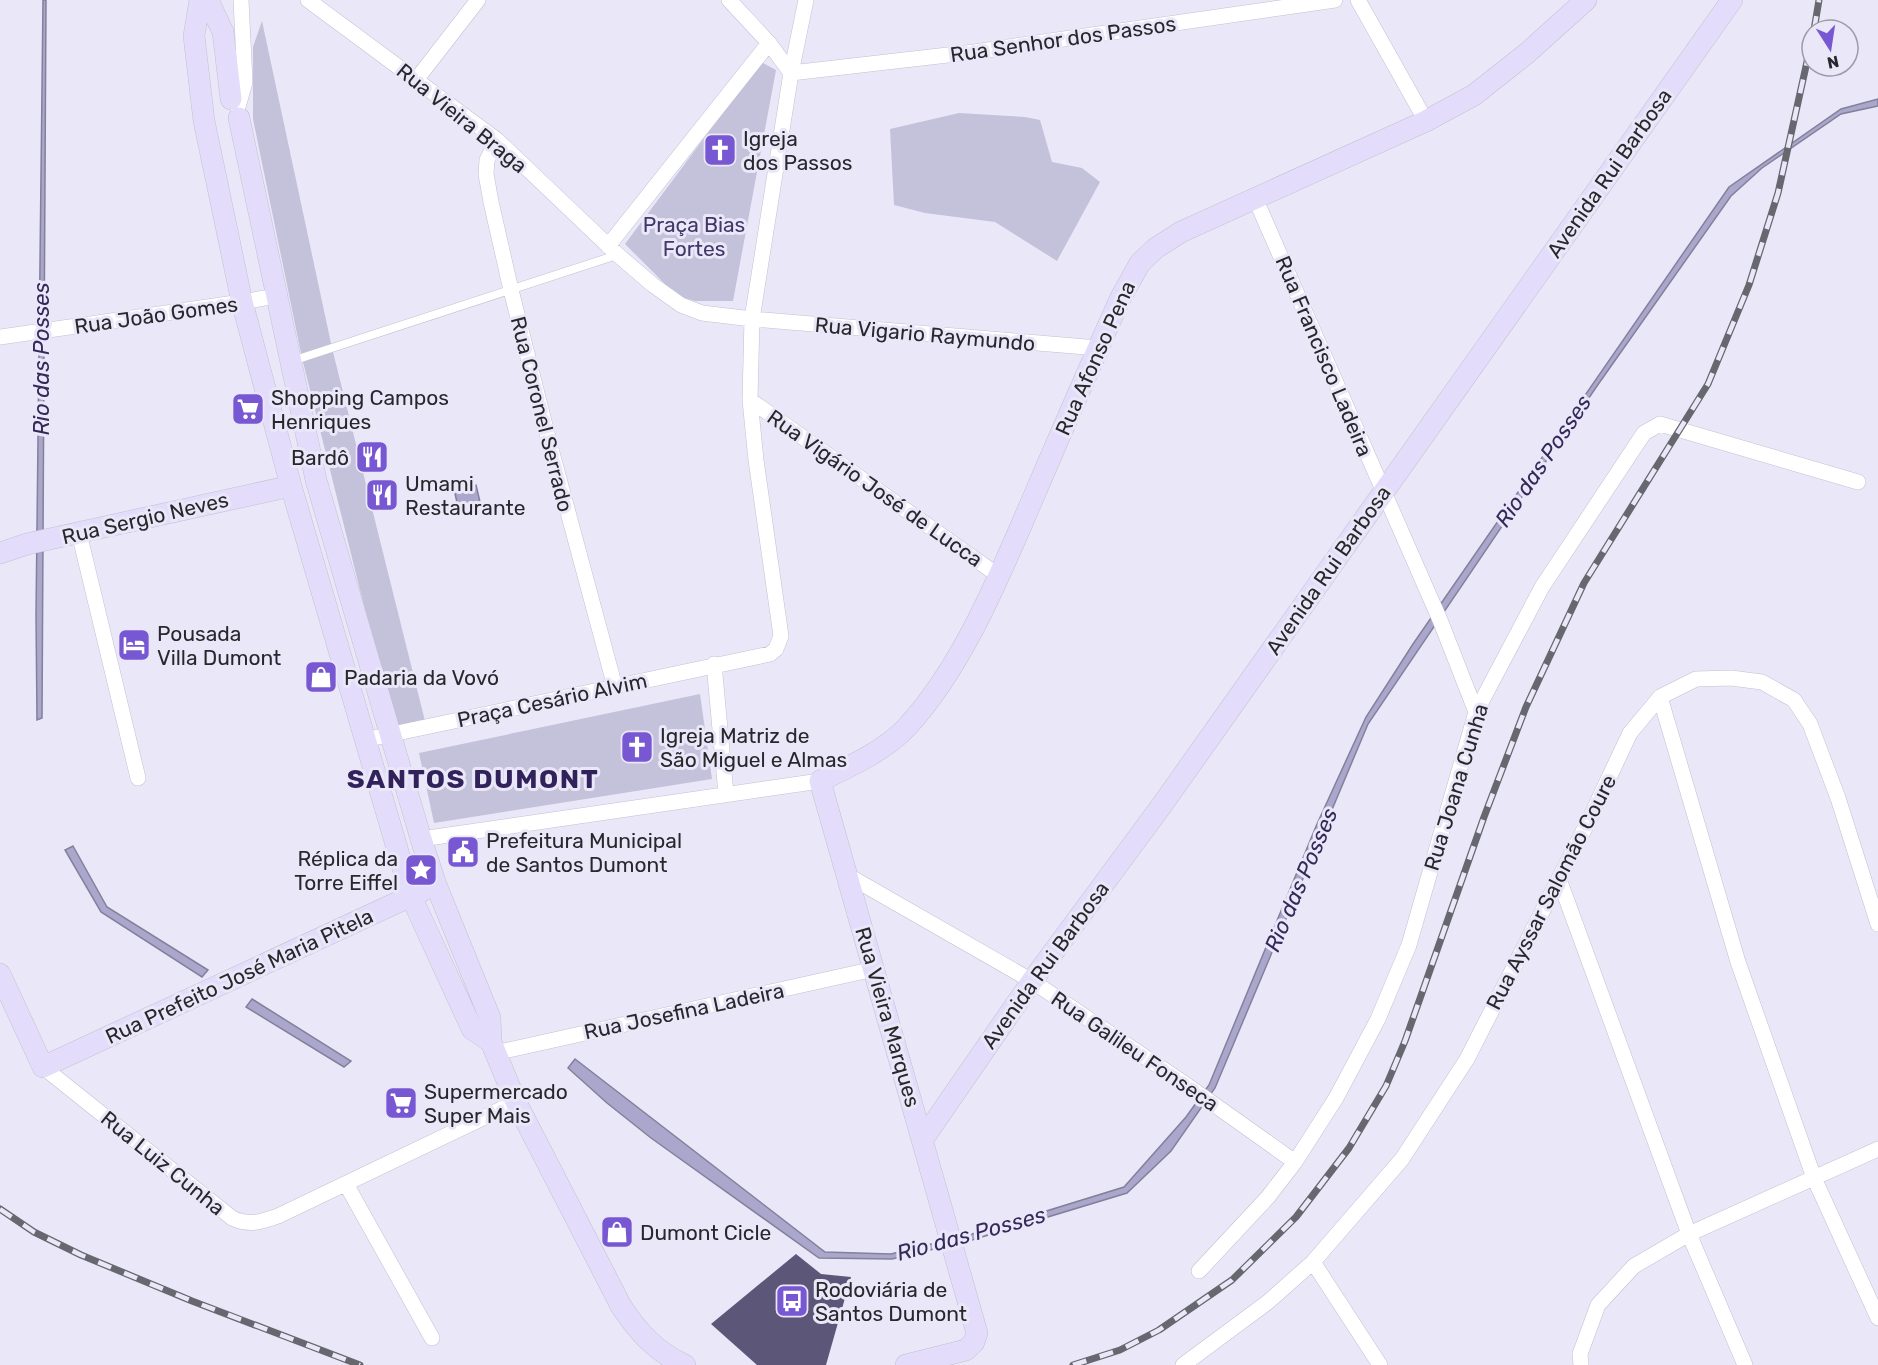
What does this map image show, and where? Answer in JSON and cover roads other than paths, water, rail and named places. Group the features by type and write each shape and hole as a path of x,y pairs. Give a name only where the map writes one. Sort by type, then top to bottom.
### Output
{"main road":[{"path":"200,0 195,36 204,116 242,302 291,486 411,896 472,1029 493,1047"},
{"path":"208,0 223,32 236,108 316,480 436,885 490,1018 493,1047 516,1102 621,1306 637,1330 652,1345 668,1358 685,1365"},
{"name":"Rua Afonso Pena","path":"820,781 866,758 903,731 929,701 957,657 999,576 1098,348 1121,297 1140,263 1156,248 1181,232 1426,121 1474,95 1526,54 1586,0"},
{"name":"Avenida Rui Barbosa","path":"923,1139 1032,981 1162,805 1732,0"},
{"path":"204,116 210,101 220,96 236,108"},
{"path":"204,116 212,130 223,132 233,128 236,108"},
{"path":"291,486 302,492 312,504 345,578"},
{"name":"Rua Sergio Neves","path":"0,553 45,540 291,486"},
{"path":"364,740 406,832 421,839"},
{"name":"Rua Vieira Marques","path":"820,781 976,1333 974,1342 966,1350 906,1365"},
{"name":"Rua Prefeito José Maria Pitela","path":"43,1067 436,885"},
{"name":"Rua Luiz Cunha","path":"0,974 43,1067"}],"street":[{"path":"236,108 244,82 241,0"},
{"name":"Rua Vieira Braga","path":"308,0 497,140 613,251"},
{"path":"416,80 478,0"},
{"path":"729,0 769,43 791,73"},
{"path":"750,400 752,319 791,73 806,0"},
{"name":"Rua Senhor dos Passos","path":"791,73 974,52 1335,0"},
{"path":"1358,0 1426,121"},
{"path":"752,319 702,313 681,305 613,251 769,43"},
{"name":"Rua Coronel Serrado","path":"497,140 487,160 486,174 511,290 550,449 615,687"},
{"name":"Rua Francisco Ladeira","path":"1255,198 1437,614 1476,712"},
{"name":"Rua João Gomes","path":"0,337 276,296"},
{"name":"Rua Vigario Raymundo","path":"752,319 1098,348"},
{"name":"Praça Cesário Alvim","path":"364,740 714,664 770,654 776,649 781,636 756,460 750,400"},
{"name":"Rua Vigário José de Lucca","path":"750,400 999,576"},
{"name":"Rua Joana Cunha","path":"1199,1271 1238,1231 1295,1162 1336,1098 1378,1019 1409,945 1476,712 1542,586 1637,442 1652,427 1660,424 1858,482"},
{"path":"79,533 138,778"},
{"path":"714,664 726,794"},
{"name":"Rua Ayssar Salomão Coure","path":"1183,1365 1268,1302 1313,1262 1402,1159 1467,1059 1630,733 1660,697 1696,679 1731,678 1762,682 1794,700 1810,724 1838,798 1878,924"},
{"path":"1660,697 1738,962 1814,1178 1878,1318"},
{"path":"421,839 820,781"},
{"name":"Rua Galileu Fonseca","path":"847,875 1032,981 1188,1086 1295,1162"},
{"path":"1559,879 1689,1234 1744,1365"},
{"name":"Rua Josefina Ladeira","path":"493,1047 874,969"},
{"name":"Rua Luiz Cunha","path":"43,1067 232,1218 244,1223 258,1223 278,1216 516,1102"},
{"path":"1581,1365 1580,1354 1598,1305 1634,1266 1689,1234 1878,1149"},
{"path":"346,1184 432,1338"},
{"path":"1313,1262 1380,1365"}],"lane":[{"path":"291,362 511,290 613,251"}],"water":[{"name":"Rio das Posses","path":"43,0 46,0 42,718 37,720 36,615"},
{"name":"Rio das Posses","path":"1878,99 1878,106 1841,114 1762,168 1731,196 1597,386 1368,724 1215,1088 1171,1151 1127,1193 972,1240 892,1259 819,1258 651,1138 568,1068 575,1059 825,1252 891,1254 972,1234 1124,1187 1186,1117 1209,1085 1317,824 1366,717 1413,644 1729,187 1841,109"},
{"path":"476,485 480,502 458,507 454,489"},
{"path":"73,846 107,907 208,970 202,977 101,912 65,850"},
{"path":"252,999 351,1061 344,1067 246,1007"}],"railway":[{"path":"1816,18 1819,0"},
{"path":"1073,1365 1120,1350 1159,1330 1232,1280 1296,1217 1349,1148 1386,1086 1405,1041 1484,817 1526,707 1584,583 1708,384 1749,285 1778,193 1803,78"},
{"path":"0,1209 34,1232 81,1255 192,1301 360,1365"}],"place":[{"name":"Igreja dos Passos","path":"720,150"},
{"name":"Shopping Campos Henriques","path":"248,409"},
{"name":"Bardô","path":"372,457"},
{"name":"Umami Restaurante","path":"382,495"},
{"name":"Pousada Villa Dumont","path":"134,645"},
{"name":"Padaria da Vovó","path":"321,677"},
{"name":"Igreja Matriz de São Miguel e Almas","path":"637,747"},
{"name":"Prefeitura Municipal de Santos Dumont","path":"463,852"},
{"name":"Réplica da Torre Eiffel","path":"421,870"},
{"name":"Supermercado Super Mais","path":"401,1103"},
{"name":"Dumont Cicle","path":"617,1232"},
{"name":"Rodoviária de Santos Dumont","path":"792,1301"}],"district":[{"name":"SANTOS DUMONT","path":"473,779"}],"park label":[{"name":"Praça Bias Fortes","path":"694,236"}]}
